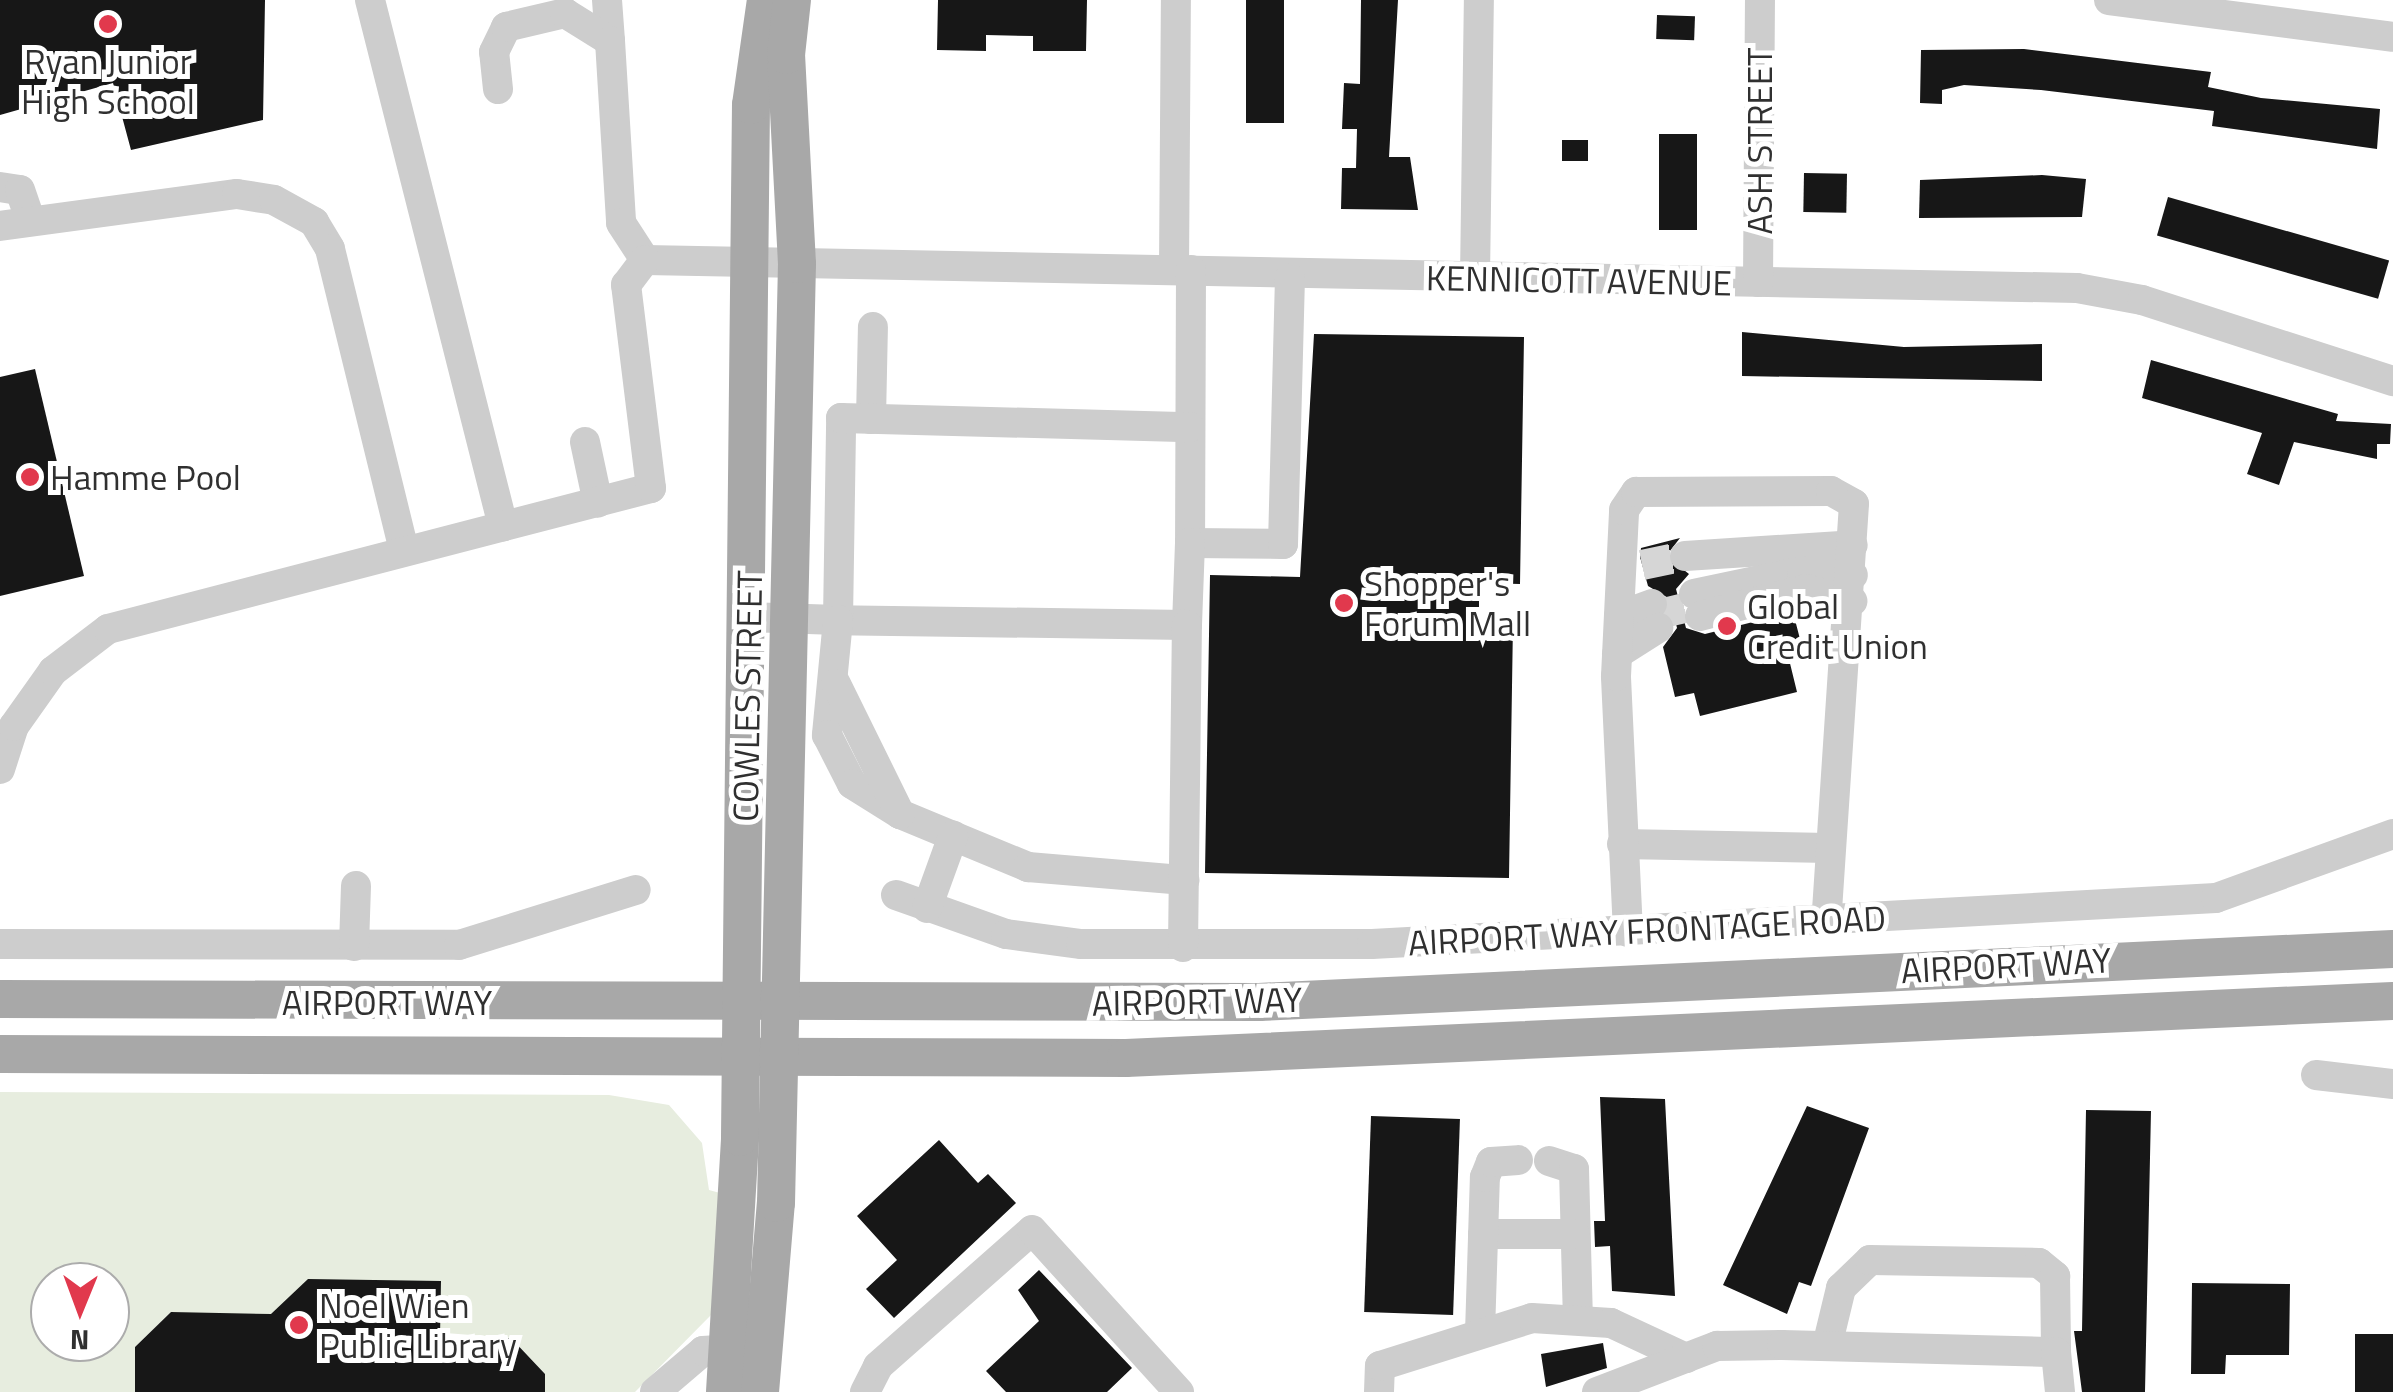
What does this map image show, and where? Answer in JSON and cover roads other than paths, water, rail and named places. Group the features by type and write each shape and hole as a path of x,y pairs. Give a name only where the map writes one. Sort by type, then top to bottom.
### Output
{"main road":[{"name":"COWLES STREET","path":"725,1392 741,1061 752,106 766,0"},
{"name":"COWLES STREET","path":"760,1392 778,1060 789,618 797,264 786,55 792,0"},
{"name":"AIRPORT WAY","path":"0,999 780,1006 1259,1002 2393,949"},
{"name":"AIRPORT WAY","path":"0,1054 741,1061 1558,1042 2393,1001"}],"street":[{"path":"370,0 503,526"},
{"path":"0,769 14,726 53,671 108,629 651,488 626,285 645,260 622,222 608,0"},
{"path":"1176,0 1190,427 1182,947"},
{"path":"1475,278 1479,0"},
{"name":"ASH STREET","path":"1758,282 1760,0"},
{"path":"2109,0 2393,37"},
{"path":"498,89 494,52 506,26 565,14 610,41"},
{"path":"0,187 20,190 30,218"},
{"path":"0,226 30,218 237,194 274,200 314,222 330,250 404,550"},
{"name":"KENNICOTT AVENUE","path":"645,260 1182,270 1290,278 2077,288 2142,300 2393,381"},
{"path":"1190,543 1283,544 1290,278"},
{"path":"872,419 873,327"},
{"path":"1184,880 1081,878 952,836 900,814 836,684 840,418 1190,427"},
{"path":"584,442 598,504"},
{"path":"1628,932 1622,844 1634,598 1624,510 1636,492 1831,491 1854,504 1853,572 1828,848 1826,922"},
{"path":"1691,581 1786,546 1853,572"},
{"path":"1691,581 1806,589 1853,572"},
{"path":"1691,581 1853,572"},
{"path":"748,617 1188,625"},
{"name":"AIRPORT WAY FRONTAGE ROAD","path":"896,895 1006,934 1182,947 1628,932 2216,898 2393,834"},
{"path":"927,908 952,836"},
{"path":"1622,844 1828,848"},
{"path":"354,946 356,886"},
{"path":"0,944 354,946 500,938 636,890"},
{"path":"2316,1075 2393,1084"},
{"path":"1480,1333 1483,1234 1491,1162 1518,1160"},
{"path":"1549,1161 1574,1168 1578,1318"},
{"path":"865,1392 878,1366 1032,1230 1179,1392"},
{"path":"1483,1234 1575,1234"},
{"path":"1827,1346 1841,1288 1870,1260 2038,1263 2055,1276 2060,1392"},
{"path":"1380,1379 1480,1333 1578,1318 1686,1358"},
{"path":"1597,1392 1717,1346 2056,1352"},
{"path":"655,1392 704,1351 729,1350"}],"tunnel":[{"path":"1642,565 1685,556"},
{"path":"1655,615 1697,605"}],"place":[{"name":"Ryan Junior High School","path":"108,24"},
{"name":"Hamme Pool","path":"30,477"},
{"name":"Shopper's Forum Mall","path":"1344,603"},
{"name":"Global Credit Union","path":"1727,626"},
{"name":"Noel Wien Public Library","path":"299,1325"}]}
